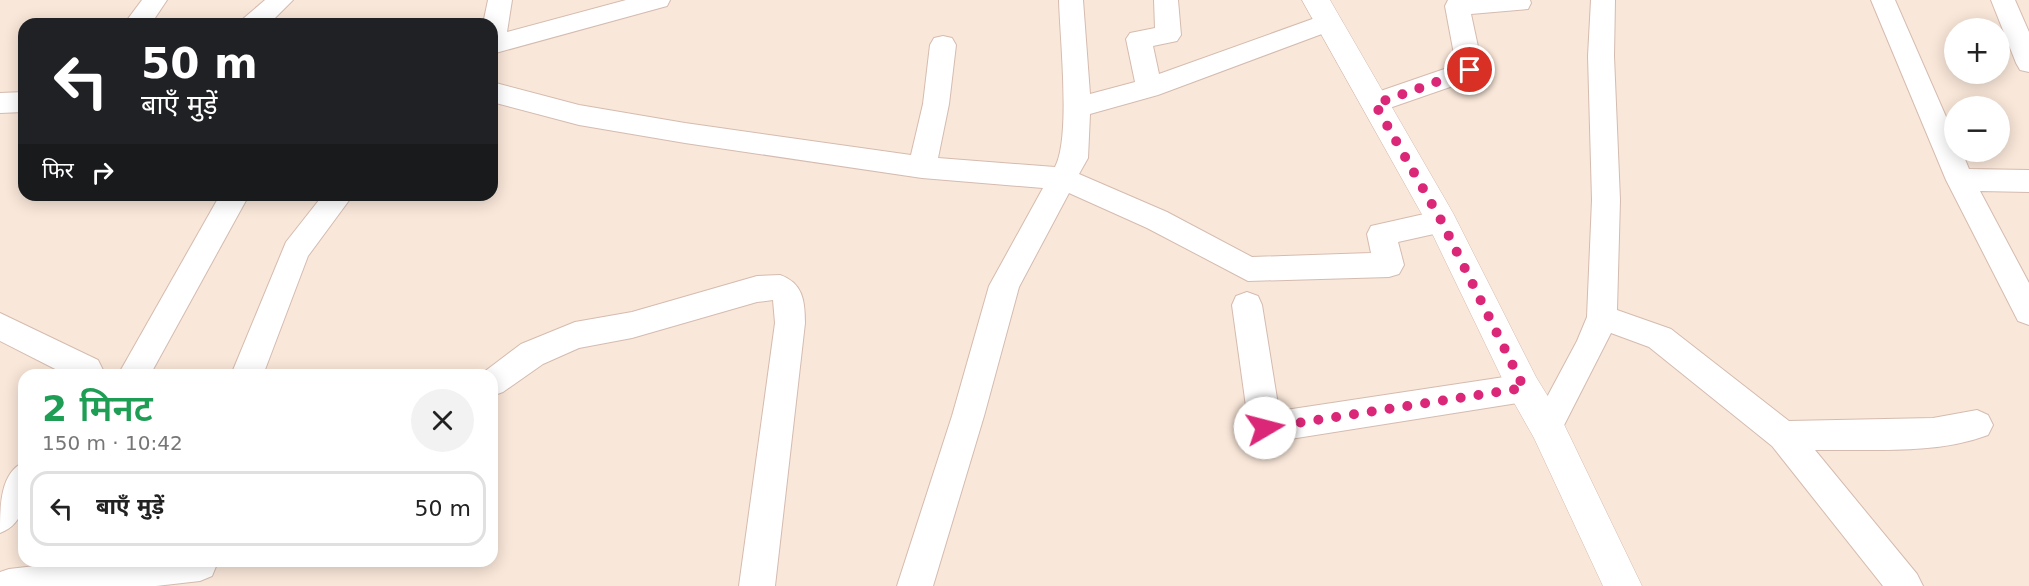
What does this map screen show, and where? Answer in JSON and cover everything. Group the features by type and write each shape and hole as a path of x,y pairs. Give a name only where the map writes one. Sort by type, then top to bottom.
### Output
{"street":[{"path":"142,18 155,0"},
{"path":"260,18 280,0"},
{"path":"497,18 500,0"},
{"path":"498,41 658,0"},
{"path":"915,586 968,416 1004,286 1074,158 1077,106 1071,0"},
{"path":"1149,88 1139,39 1168,35 1166,0"},
{"path":"1547,427 1591,345 1602,317 1606,200 1601,56 1603,0"},
{"path":"1883,0 1960,180 2029,312"},
{"path":"2003,0 2029,63"},
{"path":"1375,104 1470,70 1457,6 1519,3"},
{"path":"1077,106 1149,88 1322,11 1442,222 1524,388 1547,427 1623,586"},
{"path":"922,167 936,104 943,45"},
{"path":"498,94 600,119 922,167 1064,179 1157,220 1248,270 1389,265 1381,234 1442,222"},
{"path":"0,103 18,102"},
{"path":"1960,180 2029,181"},
{"path":"135,369 232,201"},
{"path":"249,369 296,250 334,201"},
{"path":"498,378 532,354 575,334 632,325 757,289 780,287 790,299 790,323 757,586"},
{"path":"1247,305 1265,428 1524,388"},
{"path":"1602,317 1660,338 1783,436 1905,586"},
{"path":"0,326 80,369"},
{"path":"1783,436 1933,433 1977,425"},
{"path":"0,517 18,487"},
{"path":"9,586 196,570"}],"shaded area":[{"path":"0,0 2029,0 2029,586 0,586"}],"route":[{"path":"1265,428 1524,388 1442,222 1375,104 1470,70"}]}
